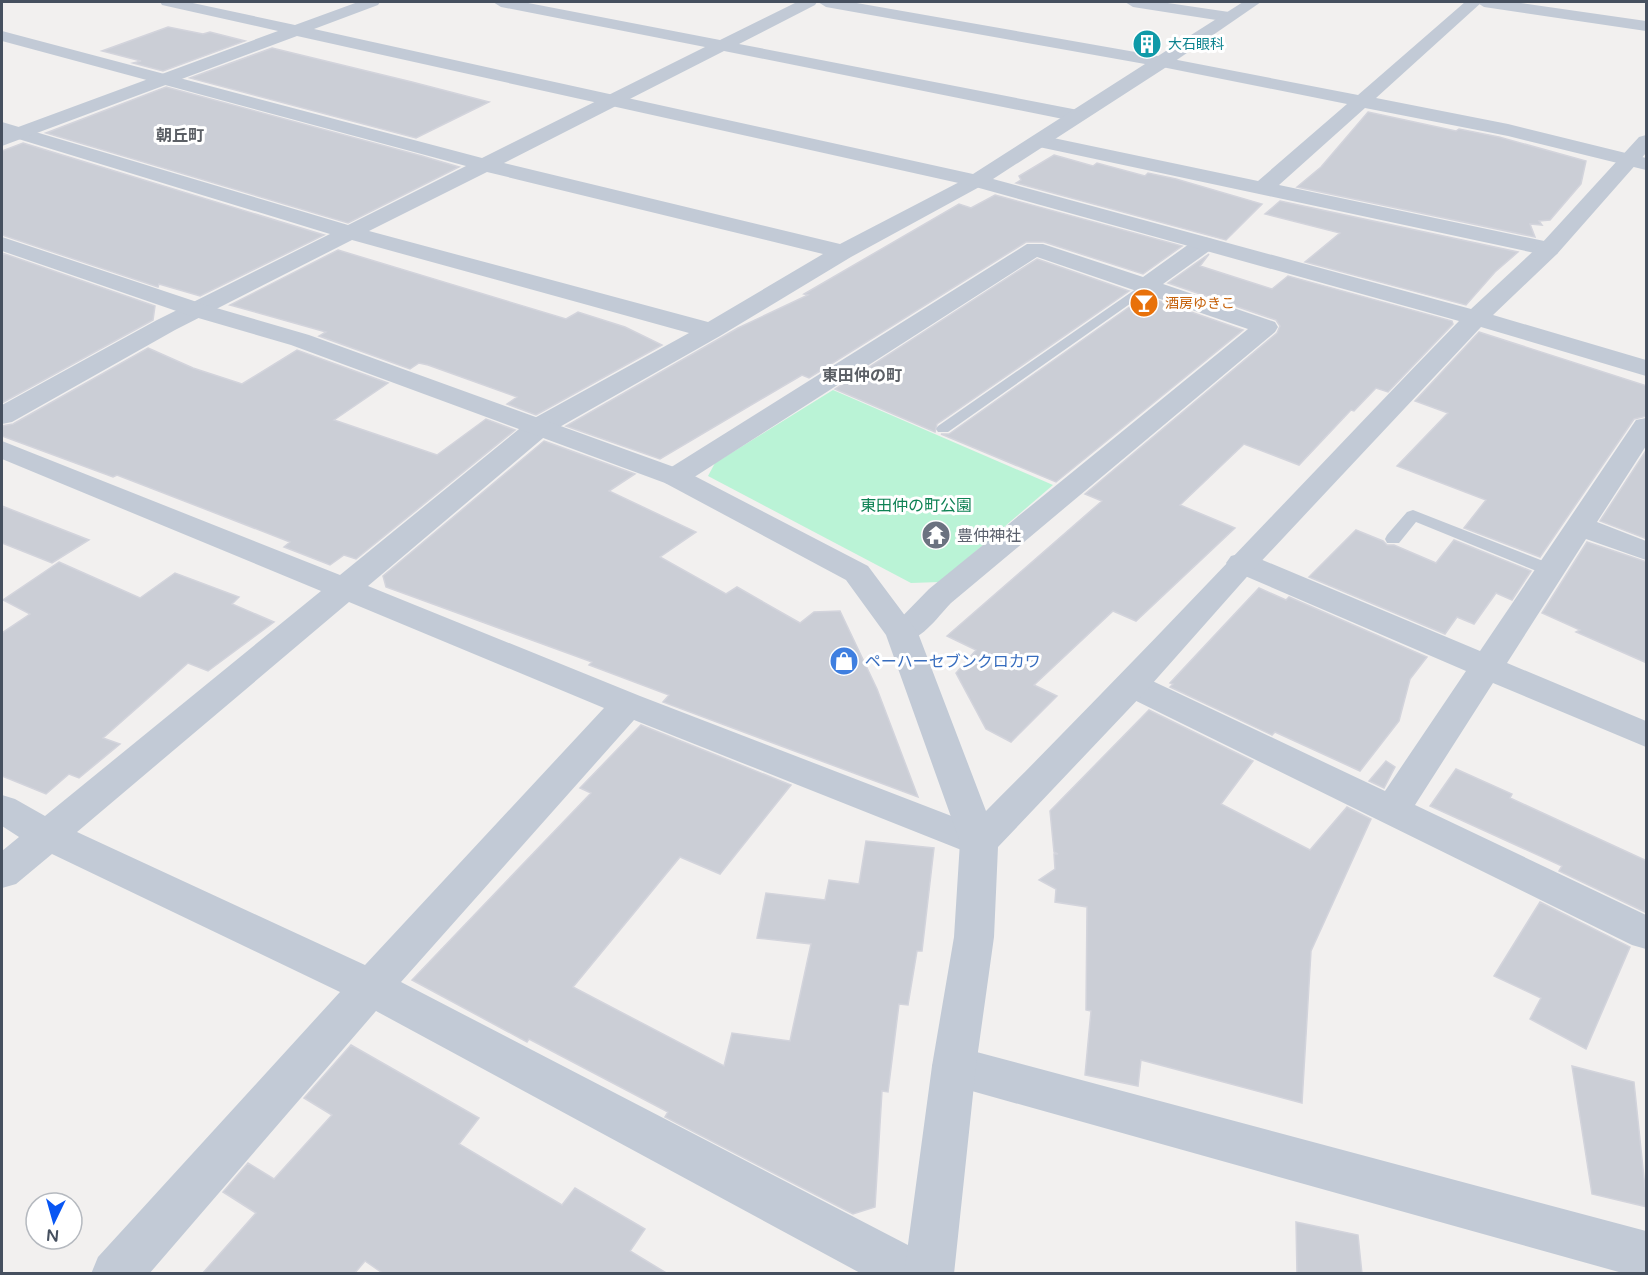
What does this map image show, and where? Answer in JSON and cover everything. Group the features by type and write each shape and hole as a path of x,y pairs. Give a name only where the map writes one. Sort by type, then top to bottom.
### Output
{"street":[{"path":"168,2 976,181 1476,318 1647,368"},
{"path":"8,134 372,2"},
{"path":"501,2 1078,116"},
{"path":"2,416 197,310 809,2"},
{"path":"825,2 1162,62 1641,155"},
{"path":"1133,2 1229,17"},
{"path":"2,873 539,427 711,331 843,252 976,181 1253,2"},
{"path":"1262,189 1474,2"},
{"path":"1484,2 1647,26"},
{"path":"2,36 485,165 843,252"},
{"path":"8,134 350,233 711,331"},
{"path":"1039,141 1549,249"},
{"path":"979,842 1132,685 1242,563 1476,318 1549,249 1641,155"},
{"path":"2,244 197,310 300,340 675,477 857,573 902,633 979,842 974,937 954,1066 929,1274"},
{"path":"1146,286 1204,244"},
{"path":"675,477 1035,249 1266,327 940,596 902,633"},
{"path":"1391,811 1647,426"},
{"path":"2,449 628,704 979,842"},
{"path":"1580,526 1647,551"},
{"path":"1242,563 1647,735"},
{"path":"1132,685 1647,933"},
{"path":"116,1274 370,987 628,704"},
{"path":"2,809 48,835 370,987 913,1274"},
{"path":"954,1066 1647,1255"}],"lane":[{"path":"943,429 1146,286"},
{"path":"1393,539 1413,515 1550,570"}],"green space":[{"name":"東田仲の町公園","path":"833,390 1053,485 940,582 911,583 708,476 715,463"}],"building":[{"path":"168,27 203,34 210,32 245,41 163,71 133,63 141,61 102,51"},
{"path":"272,48 489,102 416,138 190,78"},
{"path":"166,87 459,167 348,223 46,133"},
{"path":"1368,112 1456,131 1459,129 1499,137 1586,161 1581,184 1550,220 1539,221 1542,225 1530,224 1535,237 1297,187 1321,167"},
{"path":"23,143 324,235 200,296 159,284 158,287 2,235 2,151"},
{"path":"1054,155 1093,166 1097,163 1145,176 1148,173 1176,179 1262,204 1226,240 1016,183 1021,180 1019,176"},
{"path":"995,195 1182,246 1143,274 1044,242 1026,242 809,378 802,375 660,459 566,426 738,328 808,295 804,294 959,204 971,208"},
{"path":"1280,201 1518,252 1495,272 1466,305 1305,262 1340,233 1265,214"},
{"path":"338,250 566,319 578,312 625,327 662,345 536,415 507,404 517,397 428,365 419,363 410,369 319,336 326,332 230,305"},
{"path":"2,253 155,306 153,320 2,403"},
{"path":"1209,254 1200,266 1272,289 1288,276 1452,321 1453,324 1388,392 1376,388 1354,411 1351,410 1299,465 1244,444 1180,505 1235,528 1136,621 1113,611 1034,685 1057,696 1011,742 986,729 956,673 976,650 947,636 1102,501 1085,494 1277,333 1280,326 1276,320 1168,283"},
{"path":"1037,259 1129,291 937,424 935,432 835,389"},
{"path":"1145,296 1243,330 1056,482 941,434 949,434"},
{"path":"1479,332 1647,386 1647,416 1634,419 1540,557 1464,528 1486,500 1397,466 1448,413 1415,401"},
{"path":"148,348 193,368 242,384 297,350 388,383 334,420 437,455 486,419 515,430 356,559 344,555 330,565 284,547 290,542 117,475 113,477 2,436 2,426 13,424"},
{"path":"544,441 635,474 609,491 696,532 660,557 726,594 737,587 800,623 814,612 840,611 877,689 918,797 663,702 669,695 589,665 592,662 386,587 383,576"},
{"path":"1647,449 1647,539 1600,521"},
{"path":"2,506 89,540 52,563 2,543"},
{"path":"1356,530 1383,541 1387,545 1394,545 1436,563 1454,540 1531,571 1512,600 1496,593 1474,624 1457,617 1445,634 1309,577"},
{"path":"1587,542 1647,562 1647,663 1576,632 1580,630 1542,613"},
{"path":"59,562 140,598 175,573 239,597 232,604 274,622 208,671 188,663 103,738 120,744 79,778 69,774 46,794 2,776 2,633 30,614 3,600"},
{"path":"1259,588 1286,600 1289,597 1427,657 1410,679 1399,721 1360,771 1275,732 1272,735 1170,687 1173,684 1170,683"},
{"path":"1149,710 1253,761 1221,804 1310,850 1347,807 1371,819 1311,951 1302,1103 1141,1060 1138,1086 1085,1075 1091,1011 1086,1010 1087,907 1055,902 1056,889 1039,880 1055,869 1054,854 1058,854 1054,852 1050,811"},
{"path":"641,725 791,785 720,874 680,857 573,987 724,1066 732,1033 790,1041 811,944 757,938 766,893 825,900 829,880 859,884 866,841 934,848 922,951 917,951 908,1005 899,1004 888,1092 882,1091 875,1207 853,1214 665,1117 668,1112 529,1039 527,1042 412,980 591,793 580,788"},
{"path":"1386,761 1395,767 1384,788 1369,781"},
{"path":"1456,769 1512,794 1510,798 1647,861 1645,912 1559,871 1562,866 1430,806"},
{"path":"1540,902 1630,947 1586,1049 1530,1019 1541,998 1494,976"},
{"path":"351,1045 479,1118 459,1144 562,1205 575,1188 645,1229 630,1251 668,1274 384,1274 365,1261 354,1274 202,1274 256,1213 223,1192 248,1163 274,1179 332,1115 304,1098"},
{"path":"1572,1066 1634,1082 1647,1207 1592,1194"},
{"path":"1296,1222 1358,1235 1362,1274 1297,1274"}],"place":[{"name":"大石眼科","path":"1147,44"},
{"name":"酒房ゆきこ","path":"1144,303"},
{"name":"豊仲神社","path":"936,535"},
{"name":"ペーハーセブンクロカワ","path":"844,661"}],"district":[{"name":"朝丘町","path":"180,135"},
{"name":"東田仲の町","path":"862,375"}]}
